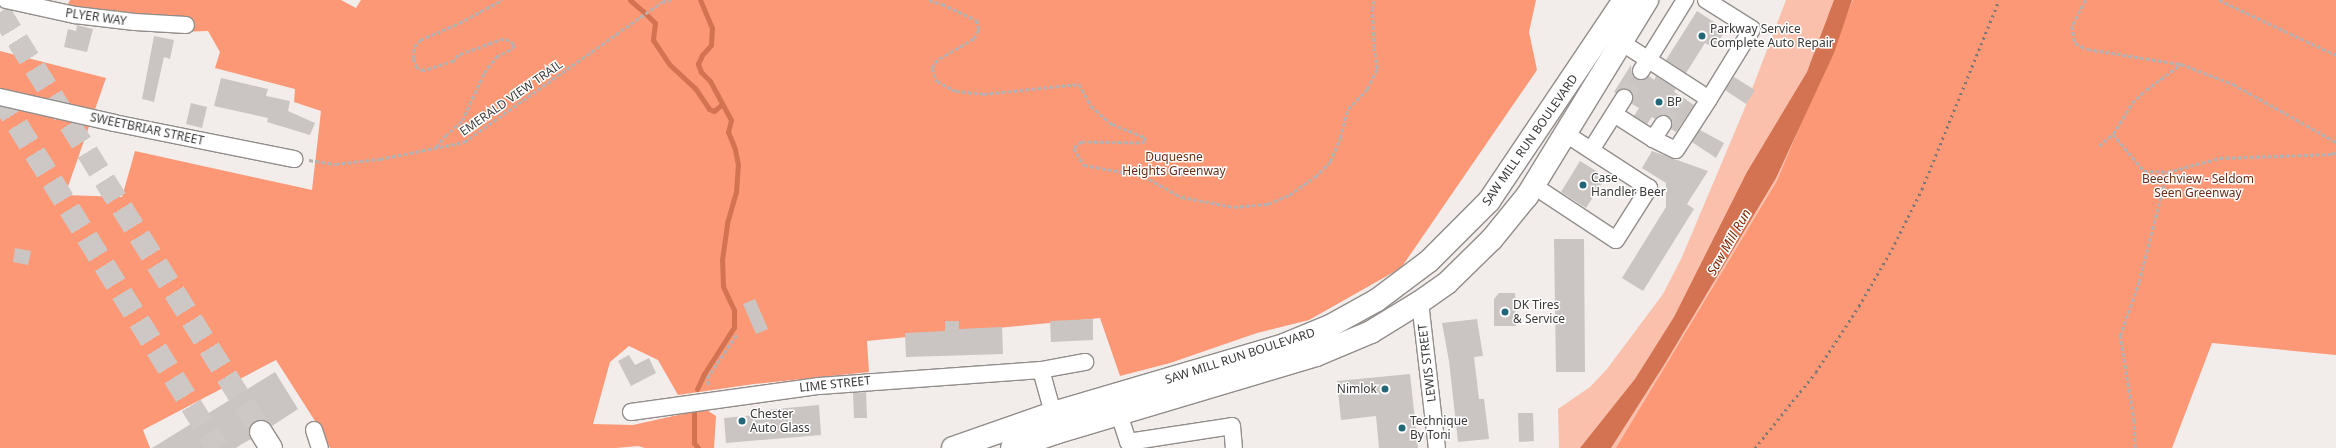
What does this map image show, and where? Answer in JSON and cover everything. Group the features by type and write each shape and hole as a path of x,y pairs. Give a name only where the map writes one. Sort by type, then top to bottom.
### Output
{"highway":[{"name":"SAW MILL RUN BOULEVARD","path":"1012,448 1307,336 1351,316 1377,300 1429,262 1472,220 1501,185 1624,0"},
{"name":"SAW MILL RUN BOULEVARD","path":"953,448 1055,432 1316,355 1371,332 1420,302 1446,283 1492,239 1534,186 1647,0"},
{"path":"1420,302 1429,262"}],"street":[{"name":"PLYER WAY","path":"6,0 75,15 135,22 186,25"},
{"path":"1644,65 1685,0"},
{"path":"1614,114 1653,139 1676,150 1752,29 1706,0"},
{"path":"1621,42 1644,65 1684,91 1708,99"},
{"name":"SWEETBRIAR STREET","path":"0,97 114,123 294,158"},
{"path":"1591,150 1624,98"},
{"path":"1653,139 1663,124"},
{"path":"1534,186 1616,240 1649,188 1566,134"},
{"name":"LEWIS STREET","path":"1420,302 1437,448"},
{"name":"LIME STREET","path":"631,412 708,400 881,380 1041,370 1085,362"},
{"path":"1041,370 1055,432"},
{"path":"1119,414 1128,442 1232,426 1234,448"},
{"path":"314,430 320,448"}],"path":[{"path":"436,148 445,136 462,121 484,73 496,58 513,48 514,44 504,39 459,55 454,61 424,71 417,68 413,58 414,48 420,40 459,23 502,0"},
{"name":"EMERALD VIEW TRAIL","path":"294,158 335,164 380,159 464,142 662,2 671,0"},
{"path":"929,0 942,4 978,20 979,30 974,39 938,60 932,68 937,81 956,91 983,94 1079,84 1091,106 1112,124 1145,137 1145,142 1139,143 1082,142 1074,148 1084,165 1144,176 1181,196 1234,207 1268,204 1289,195 1315,176 1330,162 1340,138 1348,109 1367,89 1377,69 1374,48 1372,10 1374,0"},
{"path":"2086,0 2072,26 2075,43 2086,49 2181,64 2233,84 2336,142"},
{"path":"2219,0 2336,55"},
{"path":"2099,146 2113,134 2132,103 2146,90 2181,64"},
{"path":"2113,134 2144,171 2167,172 2220,158 2332,154 2336,152"},
{"path":"2135,448 2134,422 2120,336 2139,282 2167,172"},
{"path":"708,400 707,378 737,334"}],"shaded area":[{"path":"1786,0 1902,0 1668,448 1559,448 1558,409 1590,387 1607,369 1663,294 1682,257 1744,110"}],"green space":[{"name":"Duquesne Heights Greenway","path":"70,0 341,0 356,8 361,0 1536,0 1529,32 1537,70 1401,268 1309,320 1257,333 1170,363 1120,376 1100,318 867,341 869,372 754,384 678,395 658,360 629,346 610,362 593,424 633,425 705,409 716,416 714,448 645,448 638,446 616,448 330,448 324,435 276,360 143,430 150,448 0,448 0,51 106,78 65,195 122,197 135,151 312,190 321,111 294,102 295,89 215,68 220,52 208,31 177,32 64,12"},
{"name":"Beechview - Seldom Seen Greenway","path":"1853,0 2336,0 2336,355 2212,343 2172,448 1616,448 1777,181"}],"water":[{"name":"Saw Mill Run","path":"1834,0 1852,0 1834,53 1776,178 1664,365 1611,448 1580,448 1635,379 1674,317 1747,172 1807,72"}],"building":[{"name":"Parkway Service Complete Auto Repair","path":"1697,11 1726,30 1714,48 1705,43 1686,73 1666,60"},
{"path":"77,25 93,29 87,52 64,47 68,29 76,31"},
{"path":"154,36 174,40 170,59 164,57 154,102 142,99"},
{"name":"BP","path":"1631,65 1632,75 1636,79 1641,80 1649,76 1654,80 1656,76 1676,89 1674,92 1694,105 1676,132 1671,129 1672,120 1668,116 1659,115 1655,119 1652,117 1647,124 1634,116 1639,108 1632,104 1633,98 1629,90 1624,89 1616,93 1614,92"},
{"path":"1734,77 1755,90 1746,104 1725,90"},
{"path":"221,78 268,89 266,96 290,101 288,111 315,123 310,135 267,122 268,118 214,106"},
{"path":"191,103 207,107 202,128 186,124"},
{"path":"1700,130 1724,143 1716,158 1692,142"},
{"path":"1652,151 1708,171 1687,204 1694,209 1643,291 1622,278 1666,207 1666,183 1642,168"},
{"name":"Case Handler Beer","path":"1580,161 1606,177 1586,208 1561,192"},
{"path":"1554,239 1584,239 1585,372 1556,372"},
{"path":"15,248 31,251 28,265 13,262"},
{"name":"DK Tires & Service","path":"1499,293 1515,293 1516,326 1494,326 1494,299"},
{"path":"755,299 768,329 756,334 743,304"},
{"path":"1093,319 1093,340 1051,342 1050,321"},
{"path":"1477,319 1483,356 1474,357 1479,399 1484,399 1489,439 1458,442 1449,361 1442,323"},
{"path":"945,321 959,321 959,329 1002,327 1003,354 906,357 905,333 945,331"},
{"path":"629,355 635,365 649,358 656,373 631,386 618,361"},
{"path":"275,372 298,409 272,426 267,421 261,420 254,422 249,432 251,439 236,448 152,448"},
{"path":"1410,374 1418,448 1379,448 1376,416 1341,420 1337,381"},
{"path":"866,392 867,418 854,418 853,393"},
{"path":"819,405 821,435 726,443 724,418 766,414 765,410"},
{"path":"1518,413 1533,413 1534,441 1519,442"}],"waterway":[{"path":"630,0 645,13"},
{"path":"697,389 704,374 734,327 734,310 723,286 722,260 727,223 736,192 738,165 735,149 728,132 731,120 710,81 701,72 698,64 702,55 711,45 712,28 700,0"},
{"path":"647,15 655,23 653,40 670,65 695,88 709,109 714,111 721,105"},
{"path":"694,409 694,443 698,448"}],"tunnel":[{"path":"0,12 261,432"},
{"path":"1624,98 1641,71"},
{"path":"1663,124 1680,96"},
{"path":"0,97 218,448"}],"railway":[{"path":"1755,448 1816,372 1859,306 1892,249 1922,189 1999,0"}],"place":[{"name":"Parkway Service Complete Auto Repair","path":"1702,36"},
{"name":"BP","path":"1659,102"},
{"name":"Case Handler Beer","path":"1583,185"},
{"name":"DK Tires & Service","path":"1505,312"},
{"name":"Nimlok","path":"1385,389"},
{"name":"Chester Auto Glass","path":"742,421"},
{"name":"Technique By Toni","path":"1402,428"}]}
